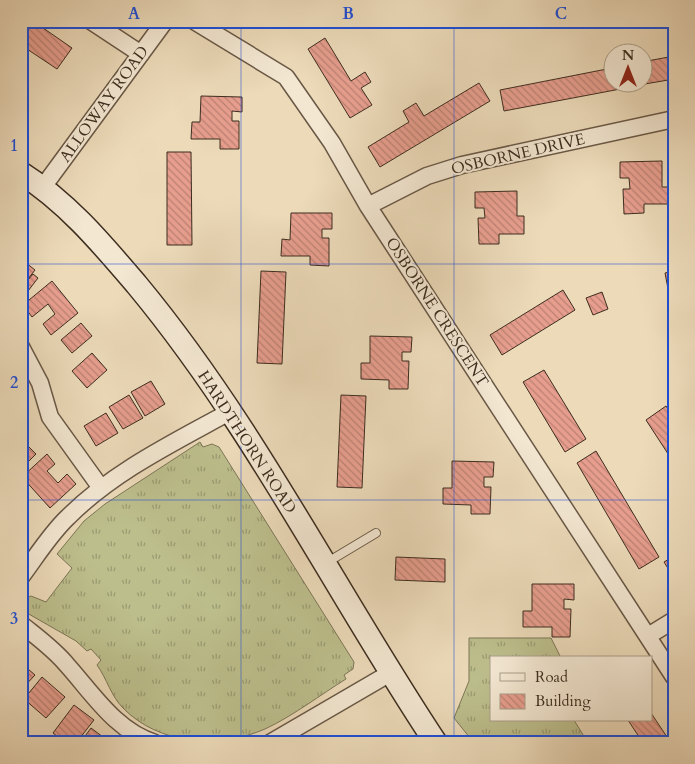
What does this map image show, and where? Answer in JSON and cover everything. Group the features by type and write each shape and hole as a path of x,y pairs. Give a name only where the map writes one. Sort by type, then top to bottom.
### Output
{"street":[{"path":"91,21 141,54"},
{"name":"ALLOWAY ROAD","path":"43,187 165,21"},
{"name":"OSBORNE CRESCENT","path":"194,21 286,77 332,143 368,206 674,677"},
{"name":"OSBORNE DRIVE","path":"368,206 427,176 462,165 674,119"},
{"name":"HARDTHORN ROAD","path":"21,173 43,187 96,236 170,324 231,412 436,743"},
{"path":"21,347 40,383 50,416 101,488"},
{"path":"21,577 67,518 101,488 168,446 231,412"},
{"path":"648,636 674,620"},
{"path":"21,624 66,664 106,710 143,741"},
{"path":"270,743 392,672"}],"lane":[{"path":"325,564 376,533"}],"green space":[{"path":"200,442 203,447 212,444 219,447 354,662 353,669 344,675 346,679 275,724 247,735 209,741 190,740 172,736 154,730 138,720 123,708 115,698 97,665 101,660 91,649 87,651 76,641 27,613 24,609 24,599 31,596 46,602 72,568 57,554 84,521 105,504"},
{"path":"469,638 551,638 560,656 490,656 490,722 575,722 588,743 474,743 454,718 469,681"}],"building":[{"path":"21,21 33,21 72,48 57,69 21,45"},
{"path":"325,38 351,81 365,72 371,82 361,88 372,105 350,118 308,49"},
{"path":"674,56 674,79 652,83 652,60"},
{"path":"602,70 602,92 605,92 504,111 500,90"},
{"path":"479,83 490,101 380,167 368,147 409,122 403,111 416,103 424,116"},
{"path":"201,96 242,97 242,112 232,111 232,121 239,121 239,149 220,149 220,139 191,139 192,122 200,122"},
{"path":"167,152 191,152 192,245 167,245"},
{"path":"662,161 662,187 669,187 669,204 644,204 644,213 624,214 623,189 630,189 629,178 620,178 620,162"},
{"path":"517,191 517,216 524,216 524,234 499,234 499,244 479,244 478,218 485,218 484,208 475,208 475,192"},
{"path":"291,213 332,213 332,229 322,229 322,238 329,238 329,266 310,265 310,256 281,256 282,239 290,240"},
{"path":"21,259 35,270 21,288"},
{"path":"261,271 286,272 282,364 257,363"},
{"path":"674,271 674,320 665,273"},
{"path":"33,274 38,278 28,291 22,287"},
{"path":"52,281 78,313 51,335 43,324 55,314 48,304 32,317 23,305"},
{"path":"563,290 575,310 502,355 490,335"},
{"path":"602,292 608,309 593,315 586,298"},
{"path":"81,323 92,336 72,353 61,340"},
{"path":"370,336 412,337 411,352 402,352 402,361 409,361 408,389 389,389 389,380 361,379 361,363 370,363"},
{"path":"92,353 107,370 87,388 72,371"},
{"path":"544,370 586,439 565,452 523,382"},
{"path":"151,381 165,404 145,416 131,392"},
{"path":"129,395 143,418 123,429 109,407"},
{"path":"341,395 366,396 362,488 337,487"},
{"path":"666,406 674,418 674,463 646,420"},
{"path":"106,413 118,433 96,446 84,426"},
{"path":"21,439 36,454 21,469"},
{"path":"596,451 659,557 639,569 577,463"},
{"path":"47,454 55,464 47,471 58,483 67,474 76,484 50,508 22,477"},
{"path":"452,461 494,462 493,477 484,477 484,487 491,487 490,514 471,514 471,505 443,504 443,488 452,488"},
{"path":"674,556 674,578 664,562"},
{"path":"396,557 445,559 445,582 395,580"},
{"path":"532,584 574,584 574,600 564,599 564,609 571,609 570,637 552,637 552,627 523,627 523,611 532,611"},
{"path":"21,663 35,675 21,690"},
{"path":"42,677 65,697 46,718 24,699"},
{"path":"74,705 94,720 76,743 66,743 53,733"},
{"path":"652,714 671,743 643,743 629,722 652,722"},
{"path":"91,728 111,743 80,743"}]}
